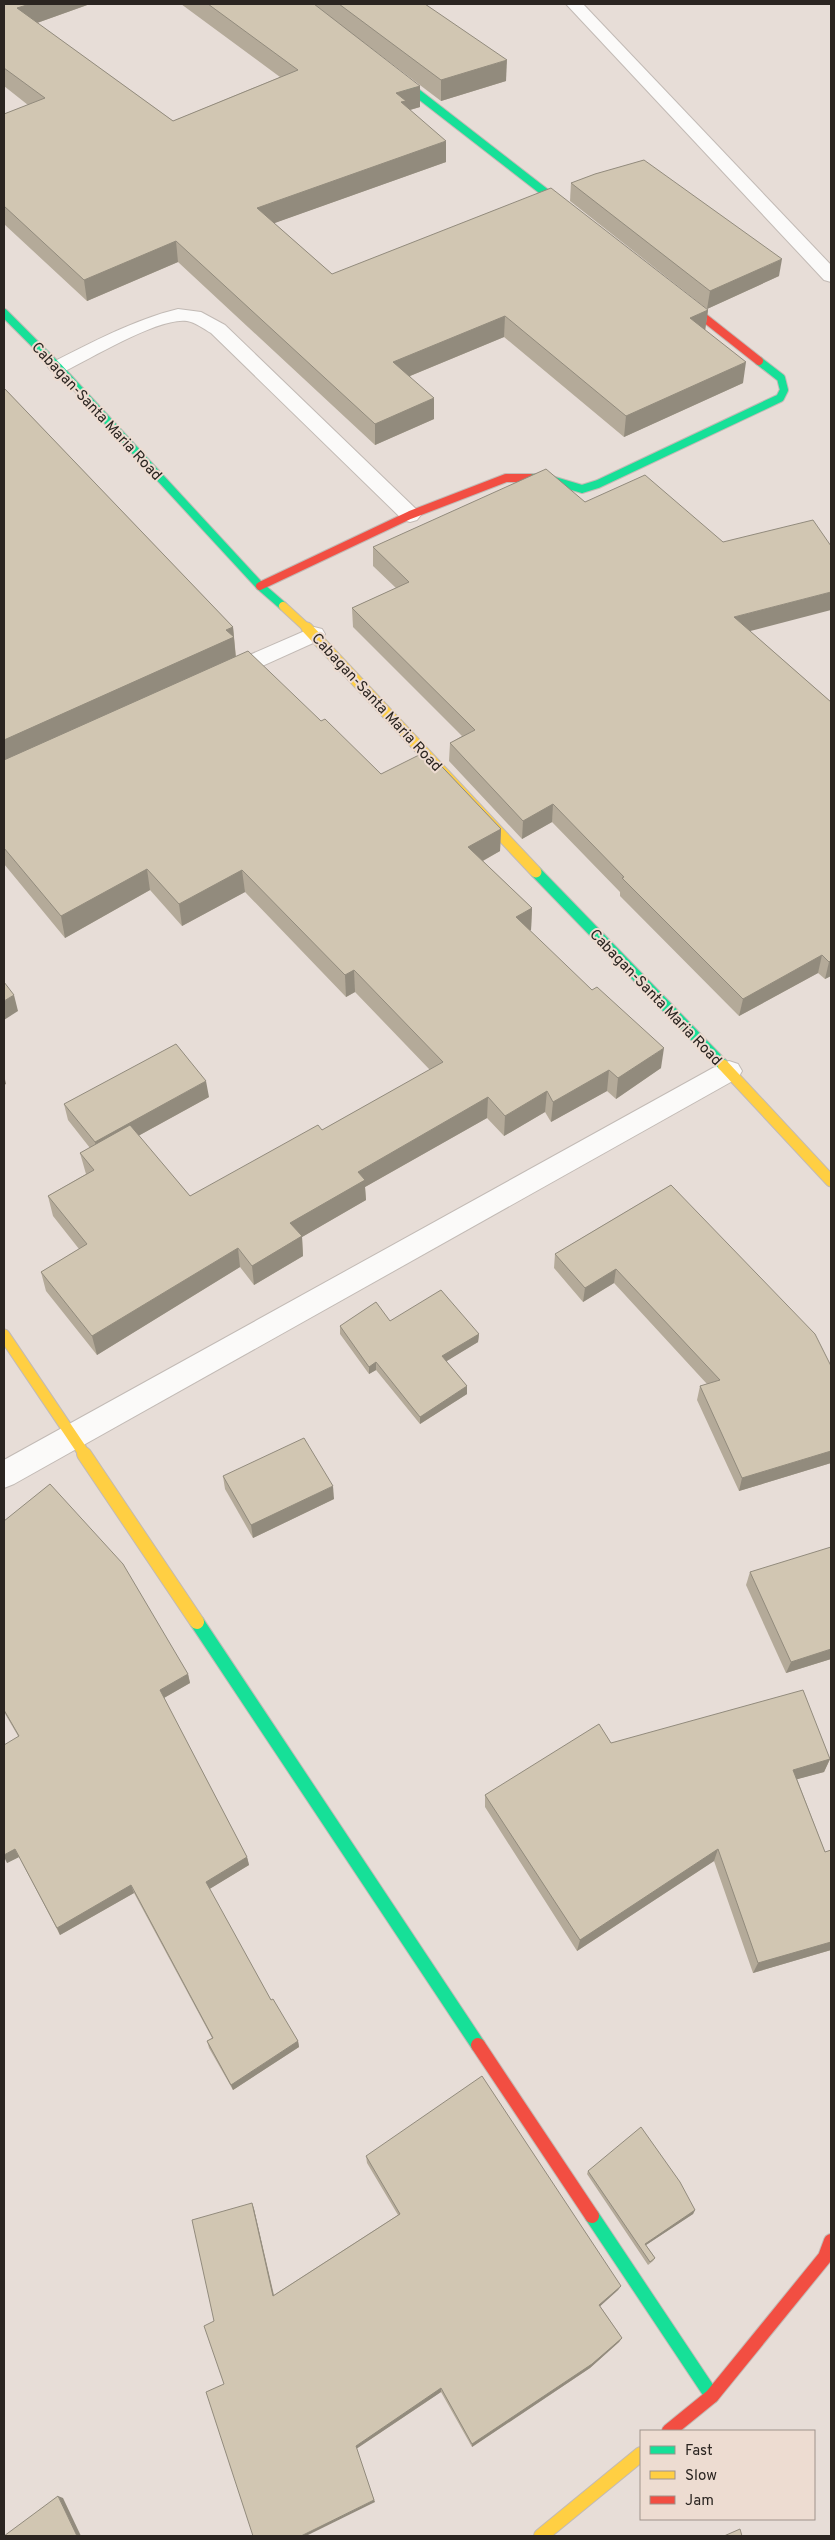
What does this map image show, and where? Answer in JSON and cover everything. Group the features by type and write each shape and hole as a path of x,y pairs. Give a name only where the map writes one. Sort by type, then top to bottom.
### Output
{"street":[{"path":"574,4 831,276"},
{"path":"376,62 586,224"},
{"path":"260,586 410,515 506,478 545,478 570,487 582,489 629,470 780,398 784,390 781,378 672,292"},
{"path":"58,367 158,320 179,314 190,314 218,329 410,515"},
{"name":"Cabagan-Santa Maria Road","path":"5,318 58,367 260,586 314,634 594,934 729,1071 831,1181"},
{"path":"208,682 314,634"},
{"path":"4,1475 729,1071"},
{"path":"4,1335 73,1435 712,2396"},
{"path":"670,2430 712,2396 828,2255 831,2241"},
{"path":"541,2536 640,2455"}],"building":[{"path":"4,4 30,4 17,8 173,121 298,70 208,4 314,4 420,86 396,93 406,101 401,102 446,141 257,208 332,274 551,188 708,310 690,318 746,362 626,416 505,316 393,362 434,398 375,424 176,241 84,280 4,206 4,114 45,98 4,68"},
{"path":"339,4 425,4 507,60 441,80"},
{"path":"644,160 782,259 710,291 571,183"},
{"path":"4,388 233,627 226,630 234,637 4,740"},
{"path":"546,469 585,502 645,475 723,542 813,520 831,546 831,592 734,617 831,702 831,960 829,962 822,955 743,999 622,878 624,877 553,804 523,821 450,743 475,730 352,608 409,582 373,547"},
{"path":"248,651 321,721 325,719 381,774 427,751 501,829 468,847 532,908 516,917 592,990 597,987 664,1048 618,1078 609,1070 553,1102 547,1091 505,1116 488,1097 358,1172 365,1180 290,1223 302,1236 252,1266 238,1248 92,1336 41,1272 87,1244 48,1196 94,1170 80,1153 130,1125 190,1196 318,1125 322,1130 443,1062 354,970 345,975 242,870 179,904 147,869 61,916 4,848 4,760"},
{"path":"4,982 14,995 4,1001"},
{"path":"176,1044 206,1081 95,1142 64,1104"},
{"path":"671,1185 815,1334 831,1366 831,1451 742,1478 700,1386 720,1380 616,1269 585,1288 555,1254"},
{"path":"441,1290 479,1334 442,1356 467,1386 420,1417 376,1362 369,1367 340,1326 376,1302 390,1321"},
{"path":"304,1438 333,1486 251,1525 223,1476"},
{"path":"50,1484 123,1564 188,1674 160,1690 247,1857 206,1882 271,2000 273,1999 298,2041 231,2085 207,2041 213,2038 131,1885 57,1928 15,1849 4,1855 4,1745 19,1736 4,1710 4,1521"},
{"path":"831,1547 831,1649 791,1662 750,1572"},
{"path":"803,1690 830,1759 793,1770 825,1852 831,1850 831,1942 758,1963 718,1849 580,1940 485,1795 599,1724 611,1743"},
{"path":"482,2076 621,2286 599,2305 622,2338 592,2364 472,2444 441,2388 356,2446 374,2500 301,2536 253,2536 206,2392 224,2384 204,2326 214,2321 192,2220 252,2203 273,2296 400,2214 366,2156"},
{"path":"641,2127 680,2182 695,2210 645,2244 655,2258 650,2262 588,2171"},
{"path":"58,2496 77,2536 4,2536"},
{"path":"740,2529 742,2536 724,2536"}],"traffic: fast":[{"path":"390,72 573,214"},
{"path":"4,313 58,367 260,586 283,606"},
{"path":"530,478 545,478 582,489 598,484 780,398 784,390 781,378 759,361"},
{"path":"536,872 723,1065"},
{"path":"197,1622 478,2045"},
{"path":"592,2216 712,2396"}],"traffic: slow":[{"path":"283,606 314,634 536,872"},
{"path":"723,1065 831,1181"},
{"path":"4,1335 197,1622"},
{"path":"541,2536 640,2455"}],"traffic: jam":[{"path":"678,297 759,361"},
{"path":"260,586 410,515 506,478 530,478"},
{"path":"478,2045 592,2216"},
{"path":"670,2430 712,2396 825,2257 831,2241"}]}
